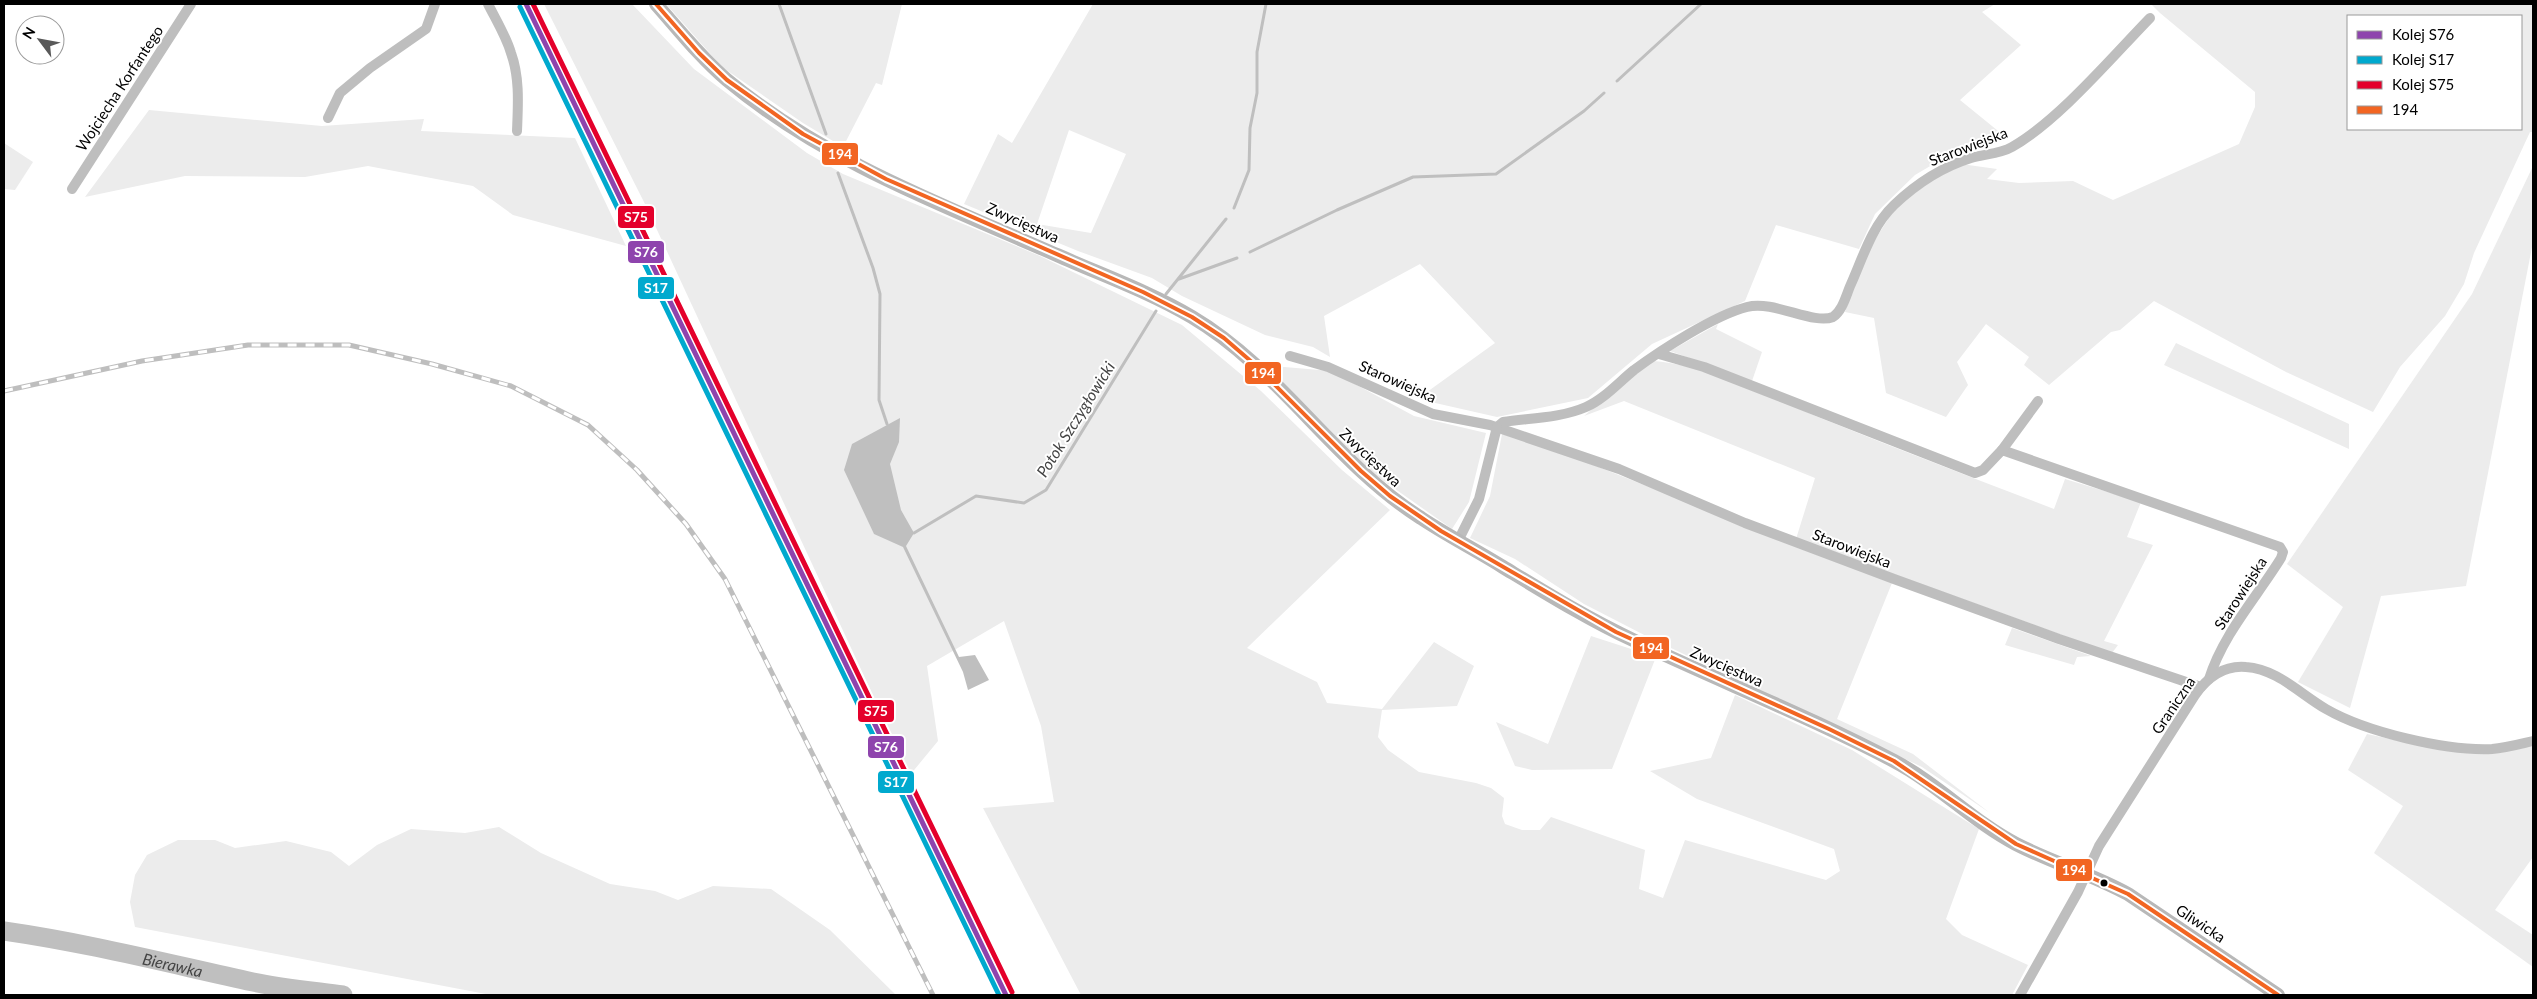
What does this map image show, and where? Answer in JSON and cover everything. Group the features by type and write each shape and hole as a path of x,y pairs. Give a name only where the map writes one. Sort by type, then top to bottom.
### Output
{"main road":[{"name":"Zwycięstwa","path":"656,4 703,57 725,78 796,129 834,153 894,184 1157,299 1208,327 1256,367 1370,480 1407,509 1458,541 1549,596 1604,626 1898,763 1924,778 2010,840 2104,882"},
{"name":"Gliwicka","path":"2104,882 2136,900 2278,995"}],"street":[{"name":"Wojciecha Korfantego","path":"72,189 191,4"},
{"path":"328,118 340,93 376,64 426,29 435,4"},
{"path":"488,4 514,64 518,94 517,131"},
{"name":"Starowiejska","path":"1497,427 1503,422 1560,414 1585,408 1659,354 1701,328 1747,306 1771,306 1821,318 1833,317 1842,304 1878,225 1896,203 1919,184 1946,168 1969,159 2005,150 2020,141 2056,112 2150,18"},
{"path":"1659,354 1704,367 1975,472 1983,470 2002,450 2038,401"},
{"name":"Starowiejska","path":"1290,356 1328,367 1424,411 1497,427 1619,469 1745,523 1894,580 2059,639 2202,687"},
{"path":"1458,541 1479,499 1497,427"},
{"name":"Starowiejska","path":"2002,450 2282,548 2281,558 2250,603 2217,657 2210,679"},
{"name":"Graniczna","path":"2020,995 2078,892 2099,846 2202,687 2210,679 2230,668 2241,666 2261,670 2283,680 2333,713 2377,730 2422,741 2482,749 2501,748 2533,741"}],"shaded area":[{"path":"544,4 632,4 694,69 807,153 843,174 1040,256 1182,325 1261,391 1342,470 1390,510 1247,648 1317,682 1327,703 1382,709 1434,642 1474,666 1457,706 1382,710 1378,737 1388,750 1419,772 1476,783 1491,788 1504,798 1502,816 1505,824 1522,830 1540,830 1551,817 1645,850 1639,889 1663,898 1685,840 1826,880 1840,871 1834,849 1697,799 1650,771 1711,758 1735,695 1852,750 1979,829 1946,919 1962,935 2028,965 2012,995 1081,995 983,808 1054,802 1041,726 1004,621 927,666 938,741 910,775 645,204"},
{"path":"666,4 902,4 882,85 876,83 843,147 803,123 722,67"},
{"path":"1093,4 1995,4 1982,12 2021,45 1960,100 2008,139 1937,162 1915,175 1875,214 1859,249 1776,225 1745,301 1652,344 1588,398 1497,417 1422,400 1427,392 1495,343 1420,264 1324,316 1330,357 1313,347 1265,335 1182,296 1152,278 1078,251 964,204 998,134 1012,143","holes":["1069,130 1126,154 1091,233 1037,224"]},
{"path":"2151,4 2533,4 2533,132 2530,132 2474,253 2464,284 2445,316 2400,367 2373,412 2286,372 2154,301 2120,330 2111,332 2049,385 2024,365 2029,357 1986,324 1957,362 1968,385 1946,417 1886,393 1874,318 1845,312 1867,252 1896,207 1933,177 1961,164 1997,169 1987,179 2019,183 2073,181 2113,200 2239,144 2255,107 2255,92"},
{"path":"149,110 322,126 424,119 421,131 575,138 626,246 513,215 473,186 368,166 305,177 185,176 85,197"},
{"path":"4,143 33,162 15,190 4,189"},
{"path":"2533,166 2533,242 2466,586 2381,596 2350,708 2298,682 2343,607 2287,564 2472,294"},
{"path":"1718,324 1716,329 1762,352 1752,381 1670,351"},
{"path":"2176,343 2349,424 2349,449 2164,365"},
{"path":"1653,361 1676,364 1721,376 1828,421 2054,509 2065,479 2141,502 2127,537 2153,545 2104,641 2118,645 2112,653 1796,539 1815,478 1624,401 1584,416 1626,380"},
{"path":"1262,365 1331,371 1414,416 1486,433 1469,502 1452,529 1354,460"},
{"path":"900,418 899,442 890,464 901,510 914,533 906,546 959,657 975,655 989,680 968,690 963,672 903,547 874,534 844,470 852,444"},
{"path":"1502,434 1553,449 1892,583 1837,719 1913,754 1990,813 1922,767 1652,639 1584,604 1515,559 1470,538 1490,496"},
{"path":"2012,628 2091,656 2077,657 2074,665 2005,645"},
{"path":"1591,636 1656,657 1612,769 1532,770 1515,766 1496,722 1548,744"},
{"path":"2367,734 2437,749 2533,745 2533,857 2495,910 2533,935 2533,967 2374,853 2403,806 2348,770"},
{"path":"499,827 541,853 610,884 655,891 678,900 713,886 771,889 830,930 896,995 491,995 135,927 130,902 135,875 147,855 178,840 215,840 235,848 286,841 331,852 349,866 377,845 411,829 465,833"}],"waterway":[{"path":"779,4 826,134"},
{"name":"Potok Szczygłowicki","path":"1234,208 1249,170 1250,128 1257,93 1257,52 1266,4"},
{"path":"1617,81 1701,4"},
{"path":"1250,252 1337,210 1413,177 1496,174 1584,111 1604,93"},
{"path":"838,173 873,268 880,294 879,400 887,424"},
{"name":"Potok Szczygłowicki","path":"1166,294 1226,219"},
{"path":"1179,279 1237,258"},
{"name":"Potok Szczygłowicki","path":"914,533 976,496 1024,503 1046,490 1156,311"},
{"name":"Bierawka","path":"4,931 98,948 264,984 343,995"}],"railway":[{"path":"4,391 142,361 248,345 349,345 432,364 511,386 588,425 637,470 686,524 725,579 933,995"}],"rail line":[{"name":"S76","path":"526,4 1006,995"},
{"name":"S75","path":"533,4 1012,992"},
{"name":"S17","path":"520,7 999,995"}],"transit line":[{"name":"194","path":"656,4 699,53 727,80 803,134 886,179 1143,292 1192,317 1224,338 1253,363 1361,471 1390,496 1441,531 1616,632 1829,729 1894,761 2016,844 2128,894 2278,995"}]}
